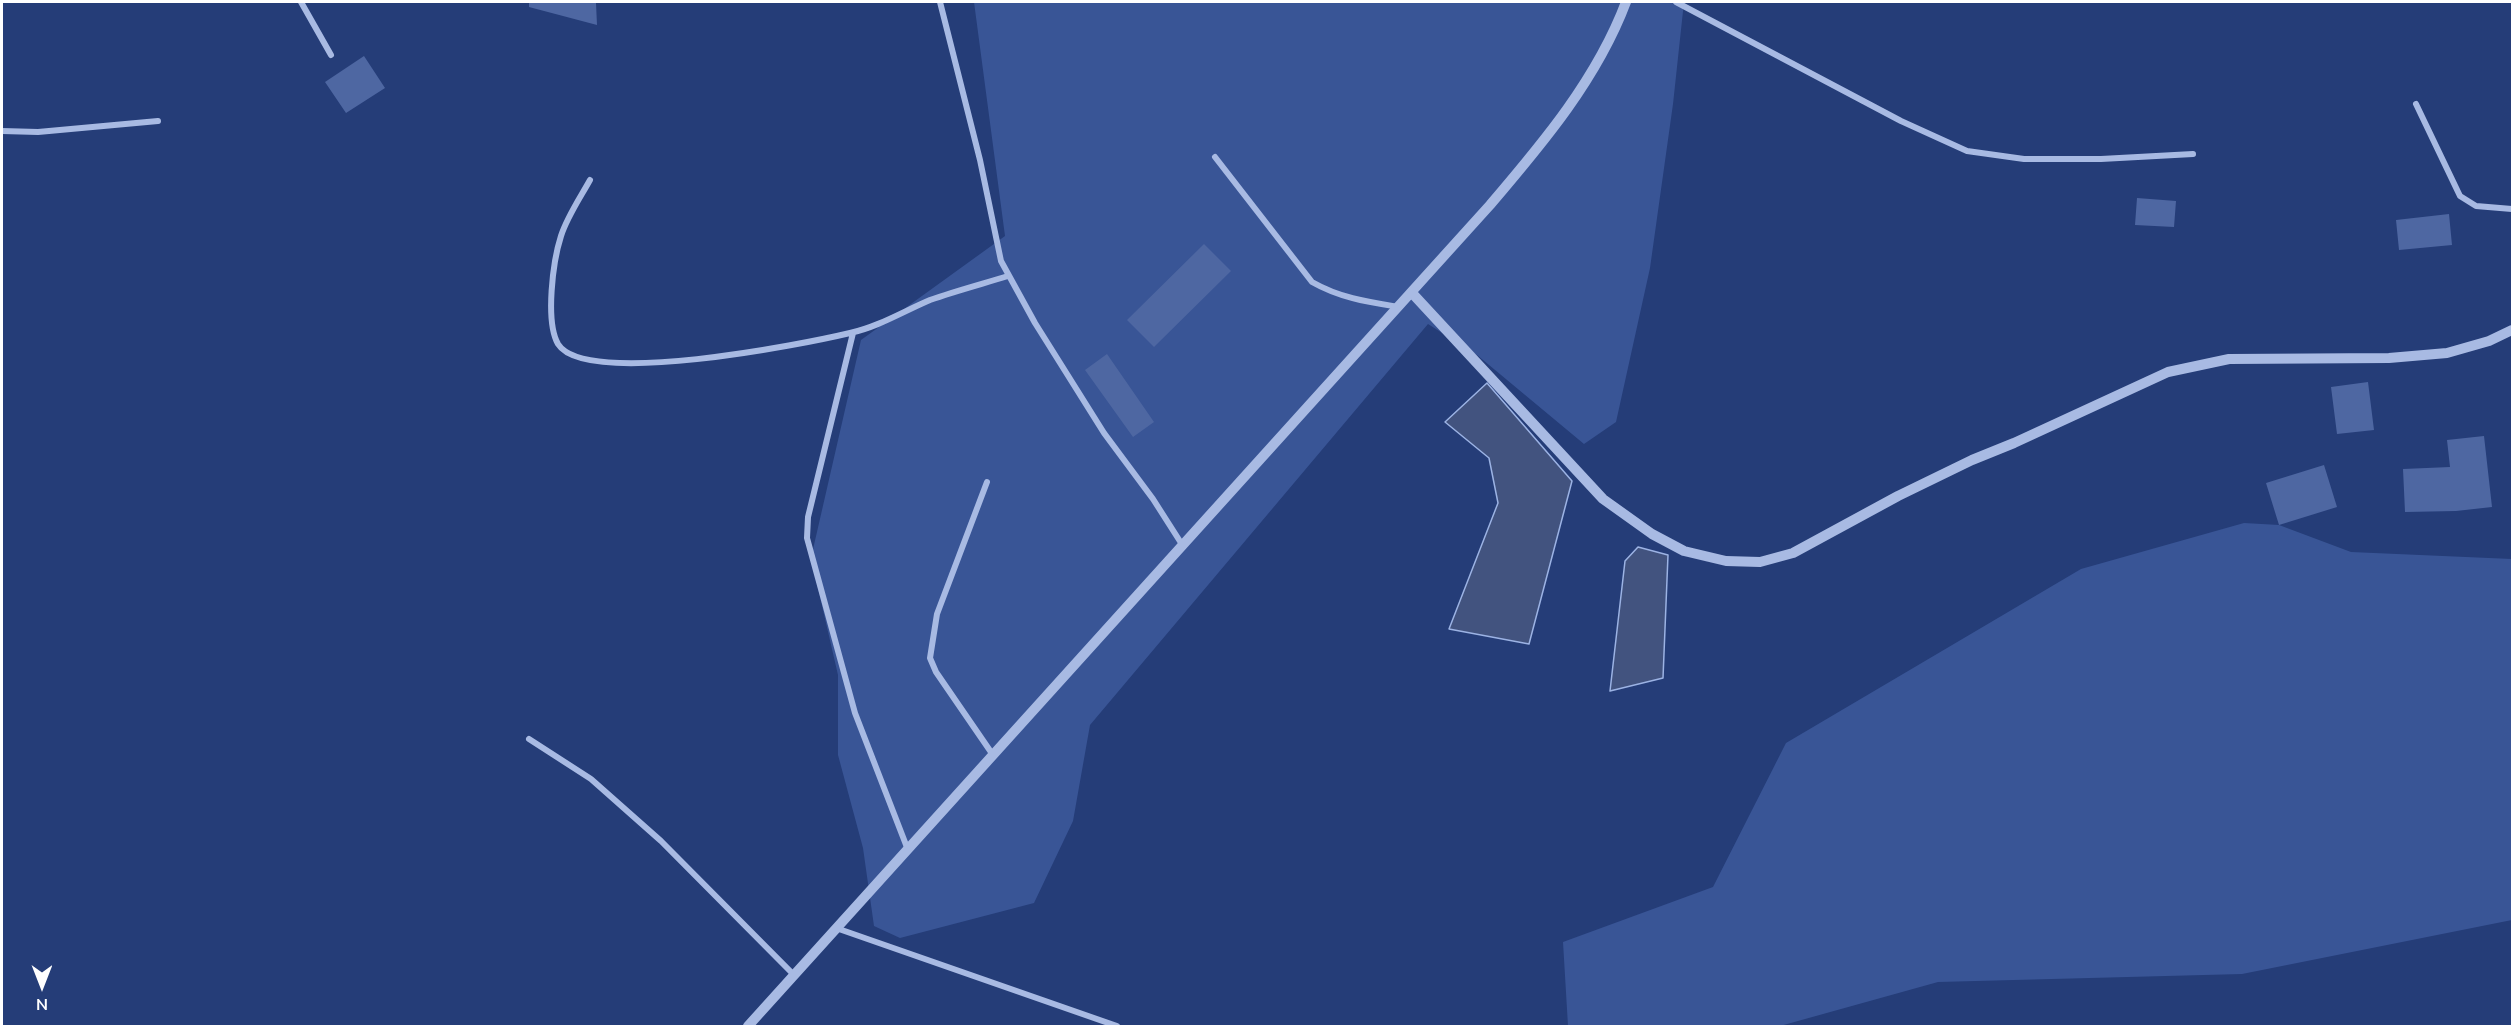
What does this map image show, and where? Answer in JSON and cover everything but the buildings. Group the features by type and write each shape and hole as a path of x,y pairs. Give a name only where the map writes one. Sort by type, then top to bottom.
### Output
{"street":[{"path":"301,2 331,55"},
{"path":"940,2 980,160 1000,261 1035,323 1104,433 1153,499 1183,546"},
{"path":"748,1026 1399,308 1552,132 1596,64 1626,2"},
{"path":"1676,2 1901,121 1967,151 2024,159 2101,159 2193,154"},
{"path":"2416,104 2460,196 2476,206 2512,209"},
{"path":"2,131 38,132 158,121"},
{"path":"1215,157 1312,282 1347,297 1399,308"},
{"path":"590,180 561,236 552,301 554,331 559,345 572,355 591,360 662,364 710,359 853,333 932,299 1008,276"},
{"path":"1412,293 1604,499 1652,534 1684,551 1726,561 1760,562 1793,553 1898,496 1972,460 2168,372 2229,358 2390,358 2447,353 2489,341 2512,330"},
{"path":"853,333 808,517 807,538 855,713 908,850"},
{"path":"987,482 937,614 930,658 936,672 993,756"},
{"path":"529,739 591,779 643,826 795,975"},
{"path":"836,928 1117,1026"}],"shaded area":[{"path":"974,2 1684,2 1673,104 1650,268 1616,422 1584,444 1477,355 1428,324 1090,725 1073,821 1034,903 900,938 874,926 863,848 838,755 838,675 811,558 861,340 1005,236"},
{"path":"1487,383 1572,481 1529,644 1449,629 1498,503 1489,458 1445,422"},
{"path":"2244,523 2279,525 2351,552 2512,559 2512,920 2242,974 1938,982 1780,1026 1568,1026 1563,942 1713,887 1786,743 2081,569"},
{"path":"1638,547 1668,555 1663,678 1610,691 1625,561"}]}
